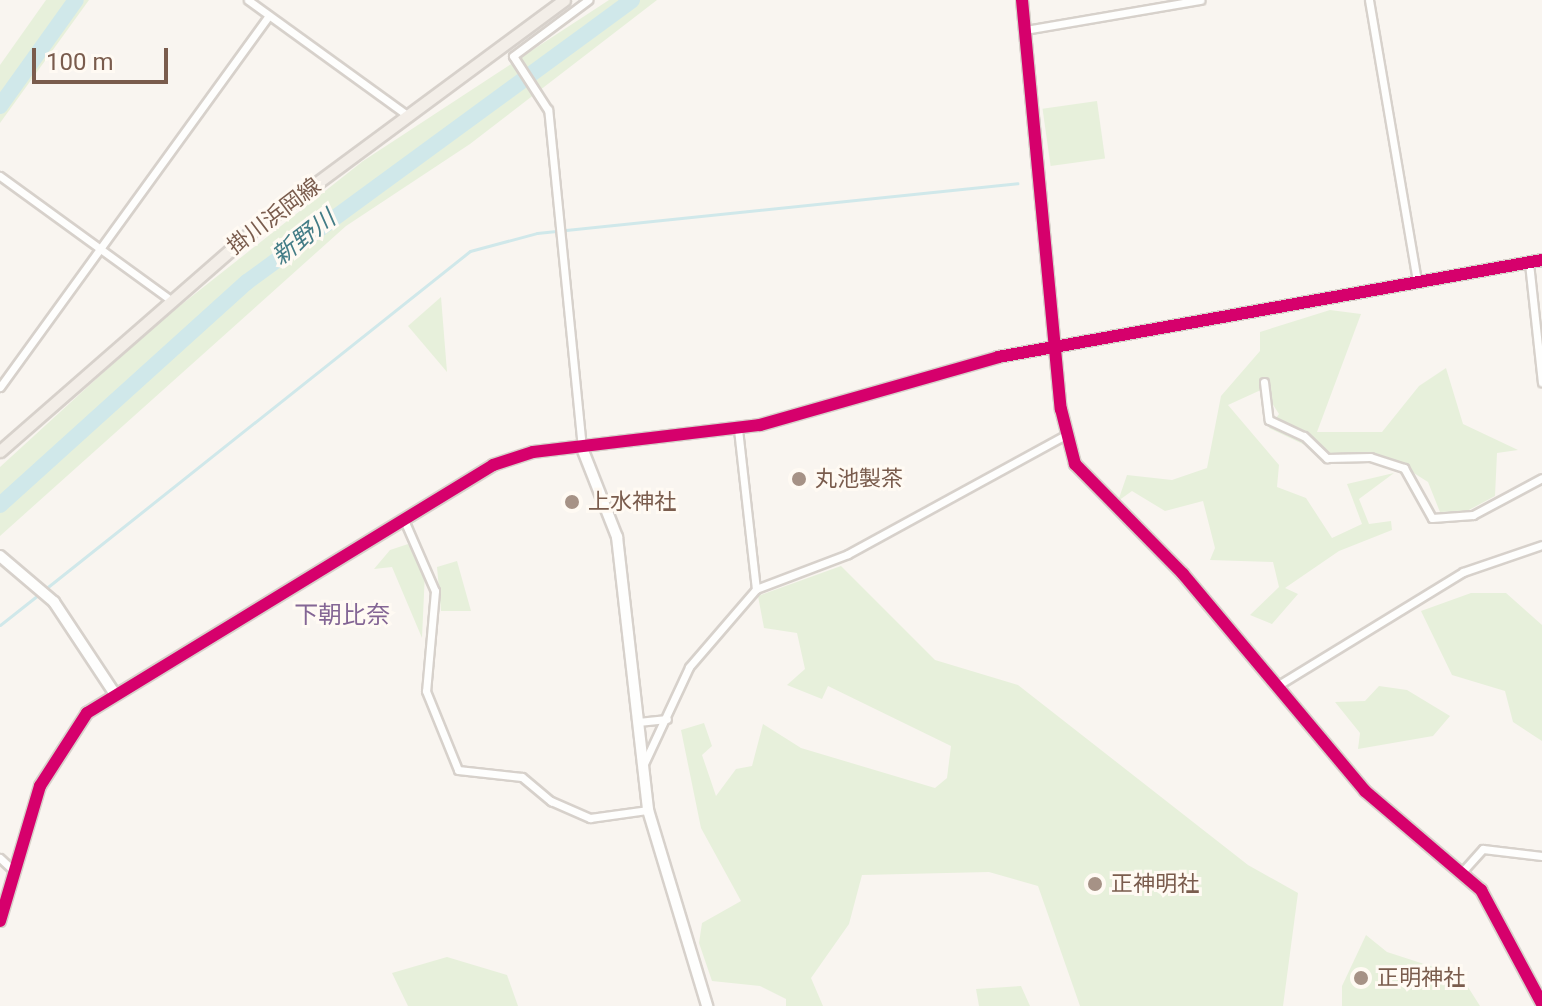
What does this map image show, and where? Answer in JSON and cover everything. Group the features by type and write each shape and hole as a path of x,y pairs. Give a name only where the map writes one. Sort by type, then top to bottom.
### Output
{"main road":[{"name":"掛川浜岡線","path":"0,451 168,298 563,0"}],"street":[{"path":"248,0 408,116"},
{"path":"588,0 513,56 542,96 582,448 617,537 648,810 707,1006"},
{"path":"1022,0 1065,435 1085,480 1183,574 1365,791 1462,872 1494,909 1542,1004"},
{"path":"1025,30 1200,0"},
{"path":"1369,0 1417,282"},
{"path":"0,387 269,16"},
{"path":"0,176 168,298"},
{"path":"0,921 13,870 54,757 113,691 493,465 582,448 738,429 948,368 1055,346 1542,260"},
{"path":"1529,263 1542,382"},
{"path":"1264,382 1269,420 1304,436 1327,458 1370,457 1404,468 1432,518 1473,515 1542,478"},
{"path":"738,429 756,589"},
{"path":"641,769 689,667 756,589 848,554 1065,435"},
{"path":"404,520 435,591 426,691 458,770 522,777 551,801 590,818 648,810"},
{"path":"1277,686 1463,572 1542,545"},
{"path":"0,556 54,602 113,691"},
{"path":"638,722 667,719"},
{"path":"1462,872 1483,849 1542,856"},
{"path":"0,858 13,870"},
{"path":"1531,982 1542,977"}],"green space":[{"path":"46,0 89,0 0,123 0,65"},
{"path":"609,0 657,0 470,144 346,226 0,536 0,467 153,327 363,161"},
{"path":"1097,101 1105,158 1051,166 1043,109"},
{"path":"441,297 447,372 408,326"},
{"path":"1330,310 1361,314 1317,432 1382,432 1419,386 1446,368 1463,424 1518,450 1497,453 1495,496 1467,511 1440,512 1428,482 1401,465 1339,461 1269,428 1279,414 1263,389 1228,405 1279,465 1277,487 1306,498 1332,538 1362,524 1347,484 1394,473 1359,499 1369,524 1391,521 1392,530 1339,551 1285,588 1298,594 1272,624 1250,615 1279,587 1273,562 1210,560 1215,548 1203,501 1165,511 1132,491 1118,501 1127,475 1172,480 1207,468 1221,396 1260,351 1260,332"},
{"path":"408,544 425,572 422,638 392,567 374,569 390,550"},
{"path":"457,561 471,611 441,611 437,567"},
{"path":"841,566 935,660 1018,685 1248,865 1298,893 1283,1006 1080,1006 1038,886 989,872 862,875 849,924 811,978 823,1006 786,1006 786,999 760,986 712,981 699,943 702,923 741,901 701,828 681,730 704,723 712,746 702,755 716,796 736,769 752,766 763,724 801,748 935,788 947,778 951,746 828,686 822,699 787,685 805,669 797,633 764,628 758,596"},
{"path":"1471,593 1506,593 1542,625 1542,741 1513,722 1505,691 1452,675 1421,611"},
{"path":"1379,686 1407,690 1450,716 1433,736 1358,749 1360,733 1335,702 1365,701"},
{"path":"1366,935 1387,952 1461,976 1480,1006 1342,1006 1342,986"},
{"path":"447,957 507,975 518,1006 408,1006 392,973"},
{"path":"1021,986 1030,1006 979,1006 976,989"}],"waterway":[{"path":"0,106 76,0"},
{"name":"新野川","path":"0,505 247,282 632,0"},
{"path":"44,590 470,251 537,233 1017,183"},
{"path":"0,625 38,595"}],"cycle path":[{"path":"1022,0 1061,409 1075,464 1183,574 1365,791 1481,890 1542,1004"},
{"path":"0,921 40,786 87,713 493,465 533,452 760,425 998,357 1542,260"}],"place":[{"name":"丸池製茶","path":"799,479"},
{"name":"上水神社","path":"572,502"},
{"name":"正神明社","path":"1095,884"},
{"name":"正明神社","path":"1361,978"}],"district":[{"name":"下朝比奈","path":"342,616"}]}
